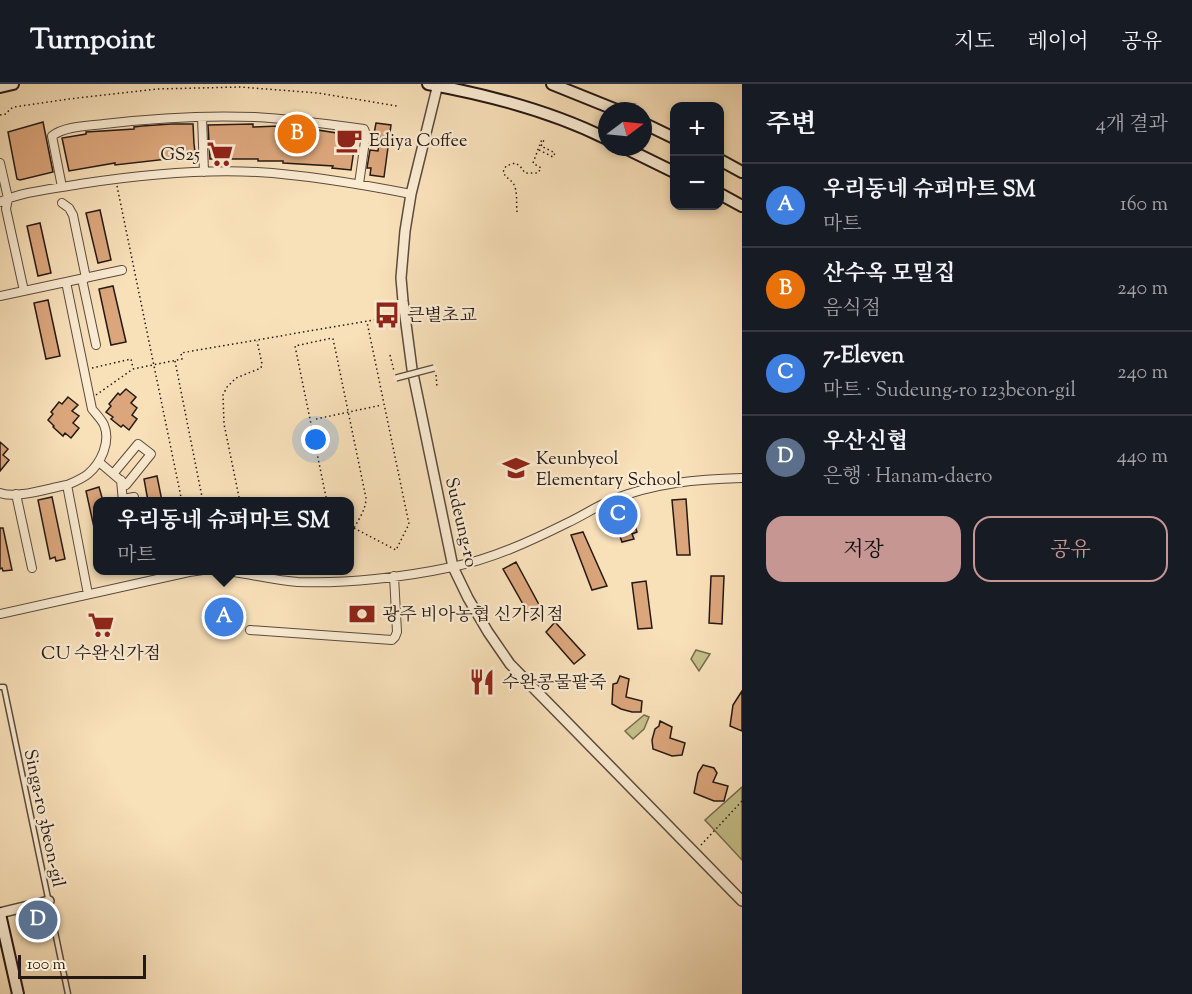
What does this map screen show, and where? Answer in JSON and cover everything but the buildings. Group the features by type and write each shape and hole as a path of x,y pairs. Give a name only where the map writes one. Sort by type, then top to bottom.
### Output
{"main road":[{"path":"0,87 13,84"},
{"path":"552,84 598,103"},
{"path":"434,85 513,103 577,124 598,134"},
{"path":"652,127 670,136"},
{"path":"642,156 670,170"},
{"path":"724,162 742,171"},
{"path":"724,196 742,206"},
{"path":"0,914 18,994"}],"street":[{"name":"Sudeung-ro","path":"434,85 405,231 402,261 403,301 412,369 453,567 468,598 510,664 742,901"},
{"path":"62,187 52,136 58,132 137,120 202,117 257,117 364,129 366,134 359,184"},
{"path":"202,117 204,172"},
{"path":"0,163 4,200 24,291"},
{"path":"4,200 62,187 116,179 204,172 256,172 302,176 411,194"},
{"path":"62,203 72,211 96,345"},
{"path":"0,296 122,270"},
{"path":"1,494 16,495 67,485 89,473 99,462 104,450 106,433 104,424 93,410 90,399 66,282"},
{"path":"396,378 434,369"},
{"path":"99,462 113,474 121,480 126,485 151,454 138,444 113,474"},
{"path":"249,575 310,582 342,581 453,567 522,544 633,492 683,481 742,478"},
{"path":"121,480 123,497"},
{"path":"67,485 88,594"},
{"path":"16,495 32,568"},
{"path":"0,614 175,575"},
{"path":"250,630 392,640 397,632 394,576"},
{"path":"0,914 49,901"}],"lane":[{"name":"Singa-ro 3beon-gil","path":"0,687 4,687 68,994"}],"path":[{"path":"0,115 6,114 14,107 69,99 157,89 240,87 318,93 397,106"},
{"path":"517,212 516,189 503,172 506,166 515,163 525,173 538,172 541,168 533,163 538,149 543,140 541,146 555,153 553,157 538,149"},
{"path":"116,179 181,497"},
{"path":"90,399 133,369 182,359 182,352 385,318"},
{"path":"326,497 295,346 332,338 366,503 354,528 396,550 409,524 367,322"},
{"path":"239,497 224,424 223,395 236,378 261,368 257,340"},
{"path":"390,356 396,378"},
{"path":"84,370 131,359 133,369"},
{"path":"175,360 201,497"},
{"path":"434,369 437,387"},
{"path":"316,419 384,405"},
{"path":"701,845 742,801"}],"shaded area":[{"path":"696,650 710,654 699,671 691,659"},
{"path":"644,715 649,717 644,729 633,739 625,731"},
{"path":"742,787 742,860 705,820"}],"place":[{"name":"산수옥 모밀집","path":"297,134"},
{"name":"Ediya Coffee","path":"349,140"},
{"name":"GS25","path":"220,154"},
{"name":"큰별초교","path":"387,315"},
{"name":"Keunbyeol Elementary School","path":"516,468"},
{"name":"7-Eleven","path":"618,515"},
{"name":"광주 비아농협 신가지점","path":"362,614"},
{"name":"우리동네 슈퍼마트 SM","path":"224,617"},
{"name":"CU 수완신가점","path":"101,625"},
{"name":"수완콩물팥죽","path":"482,682"},
{"name":"우산신협","path":"38,920"}]}
